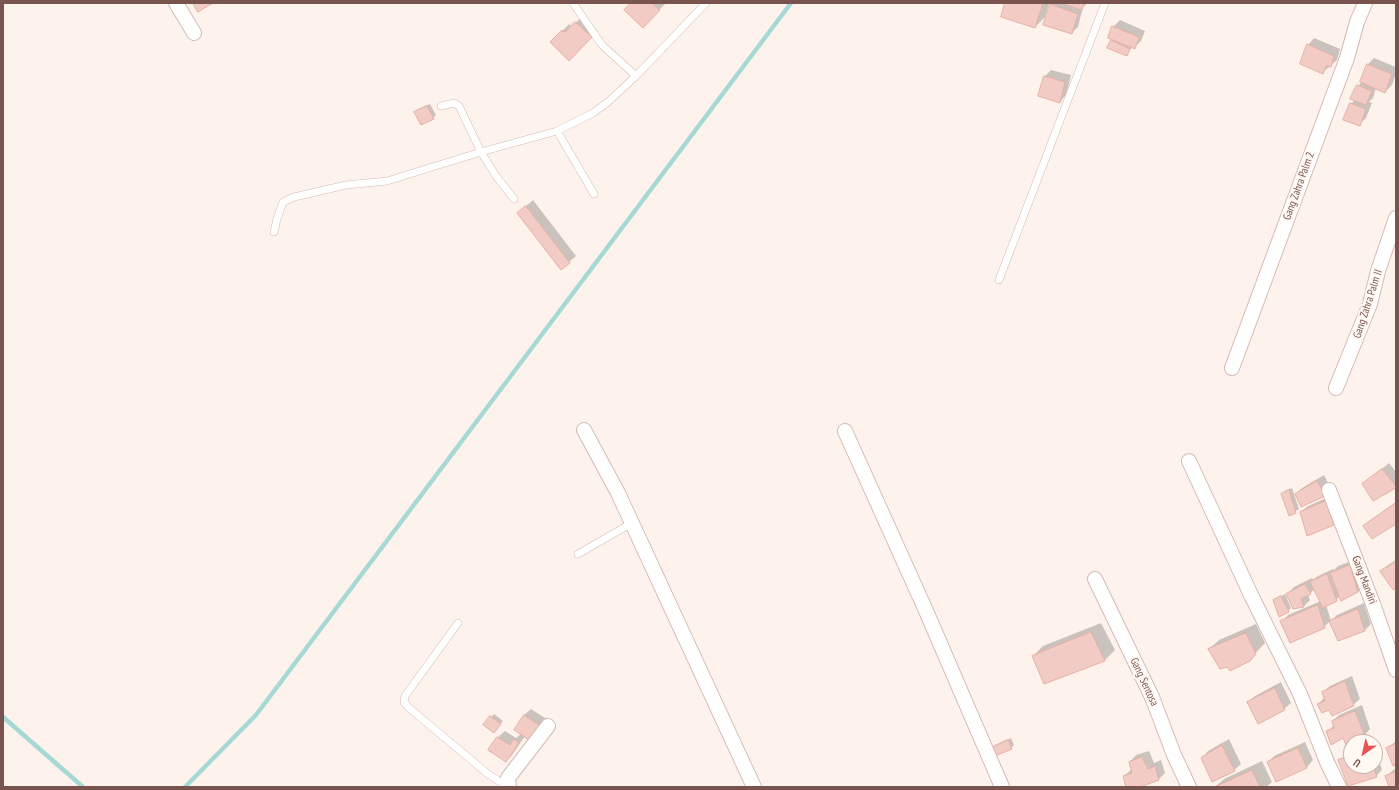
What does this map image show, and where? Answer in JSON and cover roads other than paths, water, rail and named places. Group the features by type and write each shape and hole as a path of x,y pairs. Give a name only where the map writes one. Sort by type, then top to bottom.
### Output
{"street":[{"path":"176,3 194,33"},
{"name":"Gang Zahra Palm 2","path":"1232,368 1347,58 1357,22 1365,3"},
{"name":"Gang Zahra Palm II","path":"1336,388 1370,304 1378,271 1396,218"},
{"path":"584,430 618,493 754,787"},
{"path":"845,431 927,613 1002,787"},
{"path":"1190,462 1251,595 1300,694 1327,762 1339,787"},
{"name":"Gang Mandiri","path":"1330,490 1396,670"},
{"name":"Gang Sentosa","path":"1095,579 1152,697 1174,755 1189,787"},
{"path":"508,787 508,778 548,726"}],"lane":[{"path":"573,3 602,44 636,76"},
{"path":"274,232 276,219 283,202 294,197 346,185 387,181 557,130 593,113 608,102 636,76 706,3"},
{"path":"999,280 1105,3"},
{"path":"441,106 454,103 459,106 480,152 514,199"},
{"path":"557,130 594,194"},
{"path":"578,554 632,524"},
{"path":"458,623 405,696 404,702 488,774 508,787"}],"waterway":[{"path":"185,787 256,715 791,3"},
{"path":"3,717 83,787"}]}
